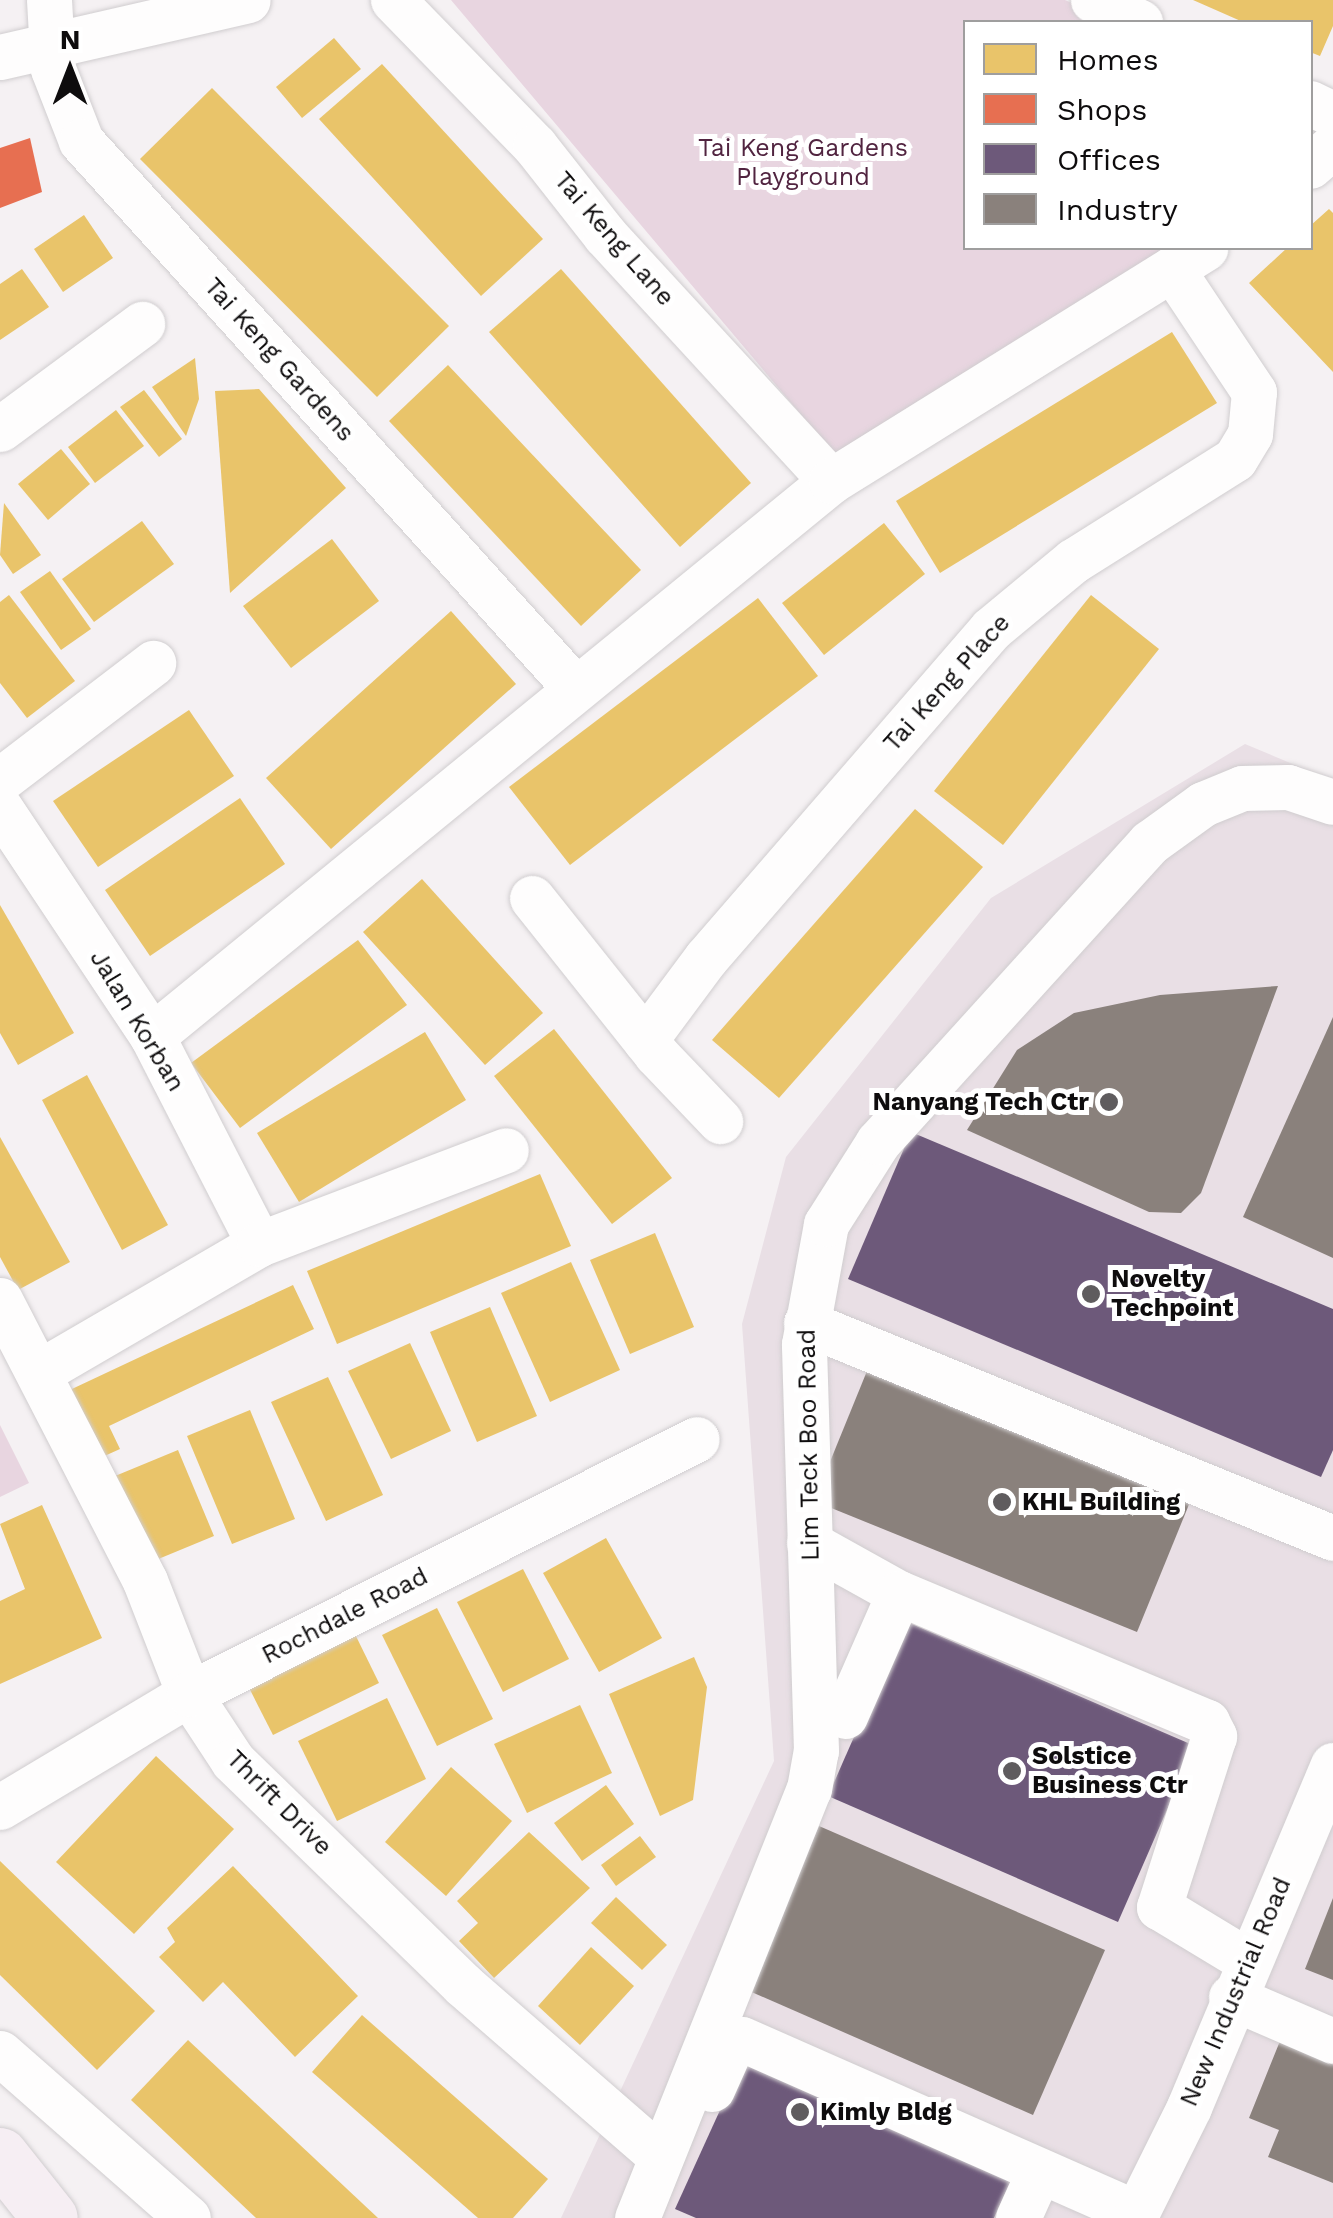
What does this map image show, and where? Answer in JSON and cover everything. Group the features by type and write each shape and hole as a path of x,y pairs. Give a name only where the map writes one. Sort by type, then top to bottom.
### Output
{"main road":[{"path":"0,2155 50,2218"}],"street":[{"name":"Tai Keng Gardens","path":"48,0 49,46 81,141 576,689"},
{"path":"0,56 248,0"},
{"name":"Tai Keng Lane","path":"393,0 535,146 605,235 831,481"},
{"path":"1093,0 1136,20"},
{"path":"1313,163 1333,146"},
{"path":"152,1036 831,481 1189,258"},
{"name":"Tai Keng Place","path":"645,1040 706,958 991,629 1073,561 1235,458 1250,434 1254,392 1189,258"},
{"path":"0,428 142,324"},
{"path":"0,780 154,663"},
{"name":"Lim Teck Boo Road","path":"637,2218 809,1789 816,1751 806,1322 826,1224 878,1142 1149,843 1204,804 1242,788 1288,788 1333,802"},
{"name":"Jalan Korban","path":"0,808 152,1036 259,1244"},
{"path":"532,898 645,1040 720,1121"},
{"path":"41,1372 259,1244 506,1150"},
{"name":"Thrift Drive","path":"0,1300 41,1372 161,1616 189,1694 233,1761 462,1984 660,2156"},
{"path":"806,1322 1333,1538"},
{"name":"Rochdale Road","path":"0,1807 189,1694 697,1439"},
{"path":"809,1543 898,1593 1207,1722 1214,1736 1158,1894 1160,1906 1240,1979 1333,2041"},
{"path":"845,1716 898,1593"},
{"name":"New Industrial Road","path":"1135,2216 1189,2107 1240,1979 1323,1816 1333,1764"},
{"path":"667,2218 662,2204 738,2039 1135,2216"},
{"path":"0,2053 188,2218"},
{"path":"1018,2218 1038,2171"}],"shaded area":[{"path":"1245,744 1333,781 1333,2218 561,2218 774,1761 742,1324 786,1157 991,898"}],"green space":[{"name":"Tai Keng Gardens Playground","path":"451,0 1065,0 1110,20 963,20 963,250 1177,250 835,455"},
{"path":"0,1425 29,1483 0,1497"}],"building: Homes":[{"path":"1193,0 1333,0 1333,26 1320,56 1313,53 1313,20 1238,20"},
{"path":"334,38 361,69 302,118 276,87"},
{"path":"382,64 543,239 481,296 319,119"},
{"path":"212,88 449,326 377,397 140,159"},
{"path":"1329,209 1333,213 1333,372 1249,283 1285,250 1313,250 1313,223"},
{"path":"84,215 113,258 63,292 34,249"},
{"path":"22,269 49,307 0,340 0,284"},
{"path":"561,269 751,483 680,547 489,332"},
{"path":"1172,332 1217,403 940,573 896,501"},
{"path":"195,358 199,399 186,436 152,387"},
{"path":"448,365 641,570 581,626 389,421"},
{"path":"259,389 346,488 230,593 215,391"},
{"path":"144,390 182,439 159,457 120,407"},
{"path":"116,410 144,446 95,483 68,447"},
{"path":"61,449 90,484 48,520 18,484"},
{"path":"4,503 41,555 13,574 0,555"},
{"path":"142,521 174,564 94,622 62,579"},
{"path":"884,523 925,574 824,655 782,603"},
{"path":"332,539 379,601 291,668 243,606"},
{"path":"50,571 91,629 61,650 20,592"},
{"path":"9,595 75,681 27,718 0,683 0,602"},
{"path":"1091,595 1159,649 1003,845 934,791"},
{"path":"758,598 818,676 570,865 509,787"},
{"path":"451,611 516,684 331,849 266,778"},
{"path":"189,710 234,776 98,867 53,801"},
{"path":"240,798 285,864 150,956 105,890"},
{"path":"915,809 983,867 779,1098 712,1040"},
{"path":"422,879 543,1013 485,1065 363,932"},
{"path":"0,905 74,1033 18,1065 0,1033"},
{"path":"358,940 407,1005 240,1128 191,1063"},
{"path":"554,1029 672,1178 612,1224 494,1076"},
{"path":"425,1032 466,1100 299,1202 257,1133"},
{"path":"87,1075 168,1225 122,1250 42,1100"},
{"path":"0,1137 70,1262 18,1290 0,1257"},
{"path":"540,1174 571,1246 337,1344 307,1271"},
{"path":"655,1233 694,1327 630,1354 590,1260"},
{"path":"571,1262 620,1370 550,1402 501,1293"},
{"path":"293,1285 314,1329 109,1426 120,1449 89,1463 57,1396"},
{"path":"490,1307 537,1416 477,1442 430,1332"},
{"path":"410,1343 451,1431 391,1459 348,1371"},
{"path":"328,1377 383,1495 326,1521 271,1402"},
{"path":"250,1410 295,1519 232,1544 187,1436"},
{"path":"178,1450 214,1536 139,1567 103,1481"},
{"path":"42,1505 102,1638 0,1684 0,1601 25,1589 0,1524"},
{"path":"606,1538 662,1638 599,1672 543,1573"},
{"path":"523,1569 569,1659 503,1692 457,1602"},
{"path":"437,1608 493,1719 437,1746 382,1635"},
{"path":"351,1626 379,1683 273,1735 244,1678"},
{"path":"694,1657 707,1687 693,1800 660,1816 609,1694"},
{"path":"387,1698 426,1779 337,1821 298,1741"},
{"path":"580,1705 612,1773 527,1813 494,1744"},
{"path":"156,1756 234,1829 134,1934 56,1862"},
{"path":"451,1767 512,1821 446,1896 385,1842"},
{"path":"606,1785 634,1824 582,1861 554,1823"},
{"path":"529,1832 590,1888 494,1978 459,1941 478,1923 457,1901"},
{"path":"640,1836 656,1857 616,1886 601,1865"},
{"path":"0,1861 155,2011 97,2070 0,1975"},
{"path":"233,1866 358,1996 295,2057 223,1982 203,2002 159,1957 175,1942 167,1928"},
{"path":"616,1897 667,1945 642,1970 591,1923"},
{"path":"591,1947 634,1986 580,2045 538,2006"},
{"path":"362,2015 548,2179 513,2218 478,2218 312,2072"},
{"path":"188,2040 378,2218 256,2218 131,2100"}],"building: Shops":[{"path":"30,138 42,192 0,208 0,148"}],"building: Offices":[{"name":"Novelty Techpoint","path":"911,1132 1333,1309 1333,1450 1321,1477 848,1279"},
{"name":"Solstice Business Ctr","path":"905,1621 1195,1746 1118,1922 828,1796"},
{"name":"Kimly Bldg","path":"746,2053 1015,2172 994,2218 696,2218 675,2209"}],"building: Industry":[{"name":"Nanyang Tech Ctr","path":"1278,986 1201,1193 1181,1213 1149,1212 967,1130 1017,1050 1074,1013 1160,995"},
{"path":"1333,1017 1333,1258 1243,1217"},
{"name":"KHL Building","path":"867,1371 1190,1502 1137,1632 814,1501"},
{"path":"819,1826 1105,1950 1033,2115 747,1990"},
{"path":"1333,1898 1333,1980 1305,1969"},
{"path":"1280,2041 1333,2062 1333,2183 1268,2157 1279,2130 1249,2118"}],"place":[{"name":"Nanyang Tech Ctr","path":"1109,1102"},
{"name":"Novelty Techpoint","path":"1091,1294"},
{"name":"KHL Building","path":"1002,1502"},
{"name":"Solstice Business Ctr","path":"1012,1771"},
{"name":"Kimly Bldg","path":"800,2112"}]}
